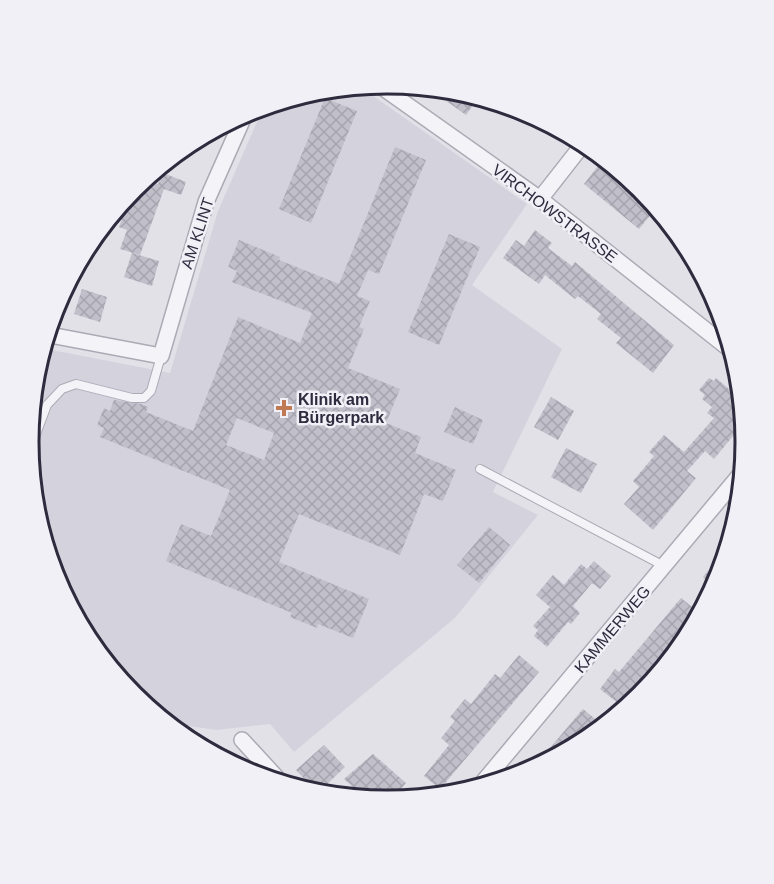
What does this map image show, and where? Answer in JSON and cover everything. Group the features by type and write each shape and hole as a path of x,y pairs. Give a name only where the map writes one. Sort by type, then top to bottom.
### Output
{"street":[{"name":"VIRCHOWSTRASSE","path":"392,94 540,199 720,342"},
{"name":"AM KLINT","path":"161,356 206,202 239,127"},
{"path":"540,199 577,151"},
{"path":"55,336 161,356"},
{"name":"KAMMERWEG","path":"489,775 732,484"},
{"path":"242,740 270,770"}],"lane":[{"path":"40,424 47,405 62,388 76,384 132,398 144,398 151,391 161,356"},
{"path":"480,469 664,566"}],"shaded area":[{"name":"Klinik am Bürgerpark","path":"371,95 527,204 472,285 562,349 493,492 538,515 455,618 294,752 270,724 216,730 186,725 141,688 111,654 75,596 57,554 42,487 40,419 52,350 170,373 218,211 259,118 319,101"}],"building":[{"path":"328,99 357,111 311,223 279,209 324,100"},
{"path":"443,99 473,105 466,115"},
{"path":"395,147 426,160 379,274 368,270 357,296 370,301 359,327 364,329 348,368 400,389 386,423 421,437 415,453 456,470 443,501 424,494 400,555 299,514 279,562 369,599 353,638 318,624 317,628 290,617 292,613 166,561 181,524 211,536 230,490 100,437 104,428 97,425 104,408 110,411 114,400 141,404 148,407 146,412 193,431 238,317 300,343 312,313 232,282 237,271 228,267 239,240 280,257 279,260 339,284","holes":["237,418 274,433 264,460 226,445"]},
{"path":"598,166 651,215 639,229 584,184"},
{"path":"165,174 186,182 181,195 164,189 140,255 120,249 127,230 119,227 124,214 155,183 158,184"},
{"path":"535,230 552,243 548,248 572,266 575,262 674,345 653,373 616,343 621,338 597,319 601,314 578,296 575,299 545,275 539,284 503,258 516,240 524,246"},
{"path":"449,234 480,247 439,345 408,332"},
{"path":"132,253 159,261 152,286 124,277"},
{"path":"82,289 107,297 100,322 74,314"},
{"path":"709,378 714,381 716,378 731,391 735,434 714,459 705,451 687,471 696,478 653,530 624,504 639,487 633,481 654,456 649,452 664,435 684,452 714,418 707,413 712,407 702,399 705,395 699,390"},
{"path":"551,397 574,411 558,440 534,427"},
{"path":"455,407 483,420 473,444 444,432"},
{"path":"566,448 597,464 581,493 551,477"},
{"path":"489,527 510,545 479,583 457,565"},
{"path":"594,561 611,576 600,589 592,583 573,606 580,613 571,624 568,622 547,647 534,636 538,630 533,626 550,607 536,595 553,575 564,585 581,564 587,569"},
{"path":"713,565 706,580 703,577"},
{"path":"681,598 693,607 663,654 617,703 600,689 615,669 619,672"},
{"path":"519,655 539,672 443,785 437,786 424,776 449,745 441,738 455,721 450,717 465,699 471,704 495,674 500,678"},
{"path":"583,709 596,720 561,743 548,750"},
{"path":"324,745 345,767 327,784 305,780 296,770"},
{"path":"373,754 406,783 400,789 364,789 354,788 344,779"}],"place":[{"name":"Klinik am Bürgerpark","path":"284,408"}]}
